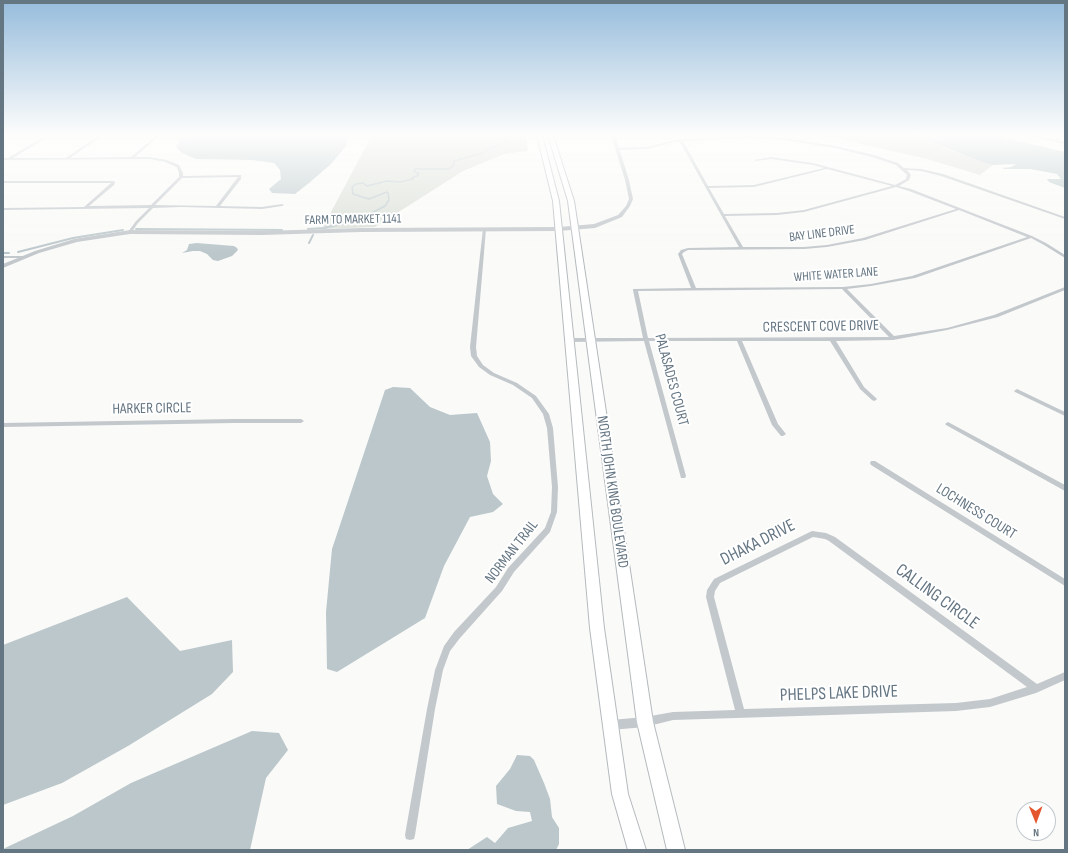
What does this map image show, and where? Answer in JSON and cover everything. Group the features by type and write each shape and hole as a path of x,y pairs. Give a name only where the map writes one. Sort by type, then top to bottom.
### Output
{"main road":[{"name":"NORTH JOHN KING BOULEVARD","path":"552,175 559,229 597,628 620,794 637,850"},
{"name":"NORTH JOHN KING BOULEVARD","path":"560,175 571,201 576,228 590,340 645,722 676,850"}],"street":[{"name":"FARM TO MARKET 1141","path":"3,266 24,257 76,240 130,232 262,233 559,229 595,226 620,216 628,206 630,199 625,175"},
{"path":"700,175 742,249"},
{"path":"707,187 754,186 801,175"},
{"path":"854,175 896,186 960,209 1031,237 1065,257"},
{"path":"723,215 788,213 804,211 896,186 907,180 909,176 908,175"},
{"path":"941,175 1065,218"},
{"path":"130,232 181,177 240,176 217,207"},
{"path":"3,182 113,182 113,184 86,207"},
{"path":"3,209 86,207 262,208 282,205"},
{"name":"BAY LINE DRIVE","path":"694,290 680,254 682,251 804,248 846,243 864,239 960,209"},
{"name":"NORMAN TRAIL","path":"410,835 431,709 439,670 447,649 456,635 499,589 511,570 548,530 554,512 550,428 546,414 534,397 515,384 492,374 482,366 474,356 473,348 484,229"},
{"name":"WHITE WATER LANE","path":"635,290 843,288 871,285 914,277 1031,237"},
{"path":"3,257 24,257"},
{"path":"843,288 893,338"},
{"name":"CRESCENT COVE DRIVE","path":"570,340 893,338 947,329 976,322 996,316 1065,288"},
{"name":"PALASADES COURT","path":"635,290 646,340 683,476"},
{"path":"832,339 862,388 874,399"},
{"path":"738,340 775,425 783,434"},
{"path":"1017,390 1065,414"},
{"name":"HARKER CIRCLE","path":"3,425 301,421"},
{"path":"948,424 1065,488"},
{"name":"LOCHNESS COURT","path":"873,463 1065,583"},
{"name":"DHAKA DRIVE","path":"741,714 710,597 713,585 717,581 806,535 818,534"},
{"name":"CALLING CIRCLE","path":"818,534 832,539 1036,689"},
{"name":"PHELPS LAKE DRIVE","path":"610,725 645,722 672,716 956,706 990,703 1036,689 1065,676"}],"shaded area":[{"path":"281,175 318,175 295,194 272,193 269,189 281,179"},
{"path":"351,175 457,175 375,227 322,229"},
{"path":"1058,175 1065,175 1065,188 1049,182 1047,179 1061,179"},
{"path":"197,243 234,246 238,250 232,256 218,261 213,260 207,254 200,251 182,253 187,250 189,244"},
{"path":"393,387 410,388 430,407 450,415 477,413 490,442 491,461 487,476 493,494 503,504 493,512 470,517 444,566 425,618 337,672 327,669 326,612 332,549 385,390"},
{"path":"127,597 180,651 232,640 233,672 212,694 128,746 62,783 3,805 3,645"},
{"path":"252,731 279,733 288,750 266,778 250,850 3,850 73,816 131,783"},
{"path":"517,755 530,756 534,760 544,783 550,799 552,817 559,828 559,844 556,850 467,850 487,837 495,843 508,828 532,821 530,812 516,811 497,804 496,786 510,769"}],"waterway":[{"path":"364,217 385,206 389,200 388,193 387,192 369,199 353,194 352,187 356,184 363,183 367,186 387,181 400,182 413,179 412,178 418,175"},
{"path":"308,229 324,228 364,217"},
{"path":"136,229 282,230"},
{"path":"18,252 73,238 123,230"},
{"path":"309,243 313,235"},
{"path":"3,253 9,253"}]}
